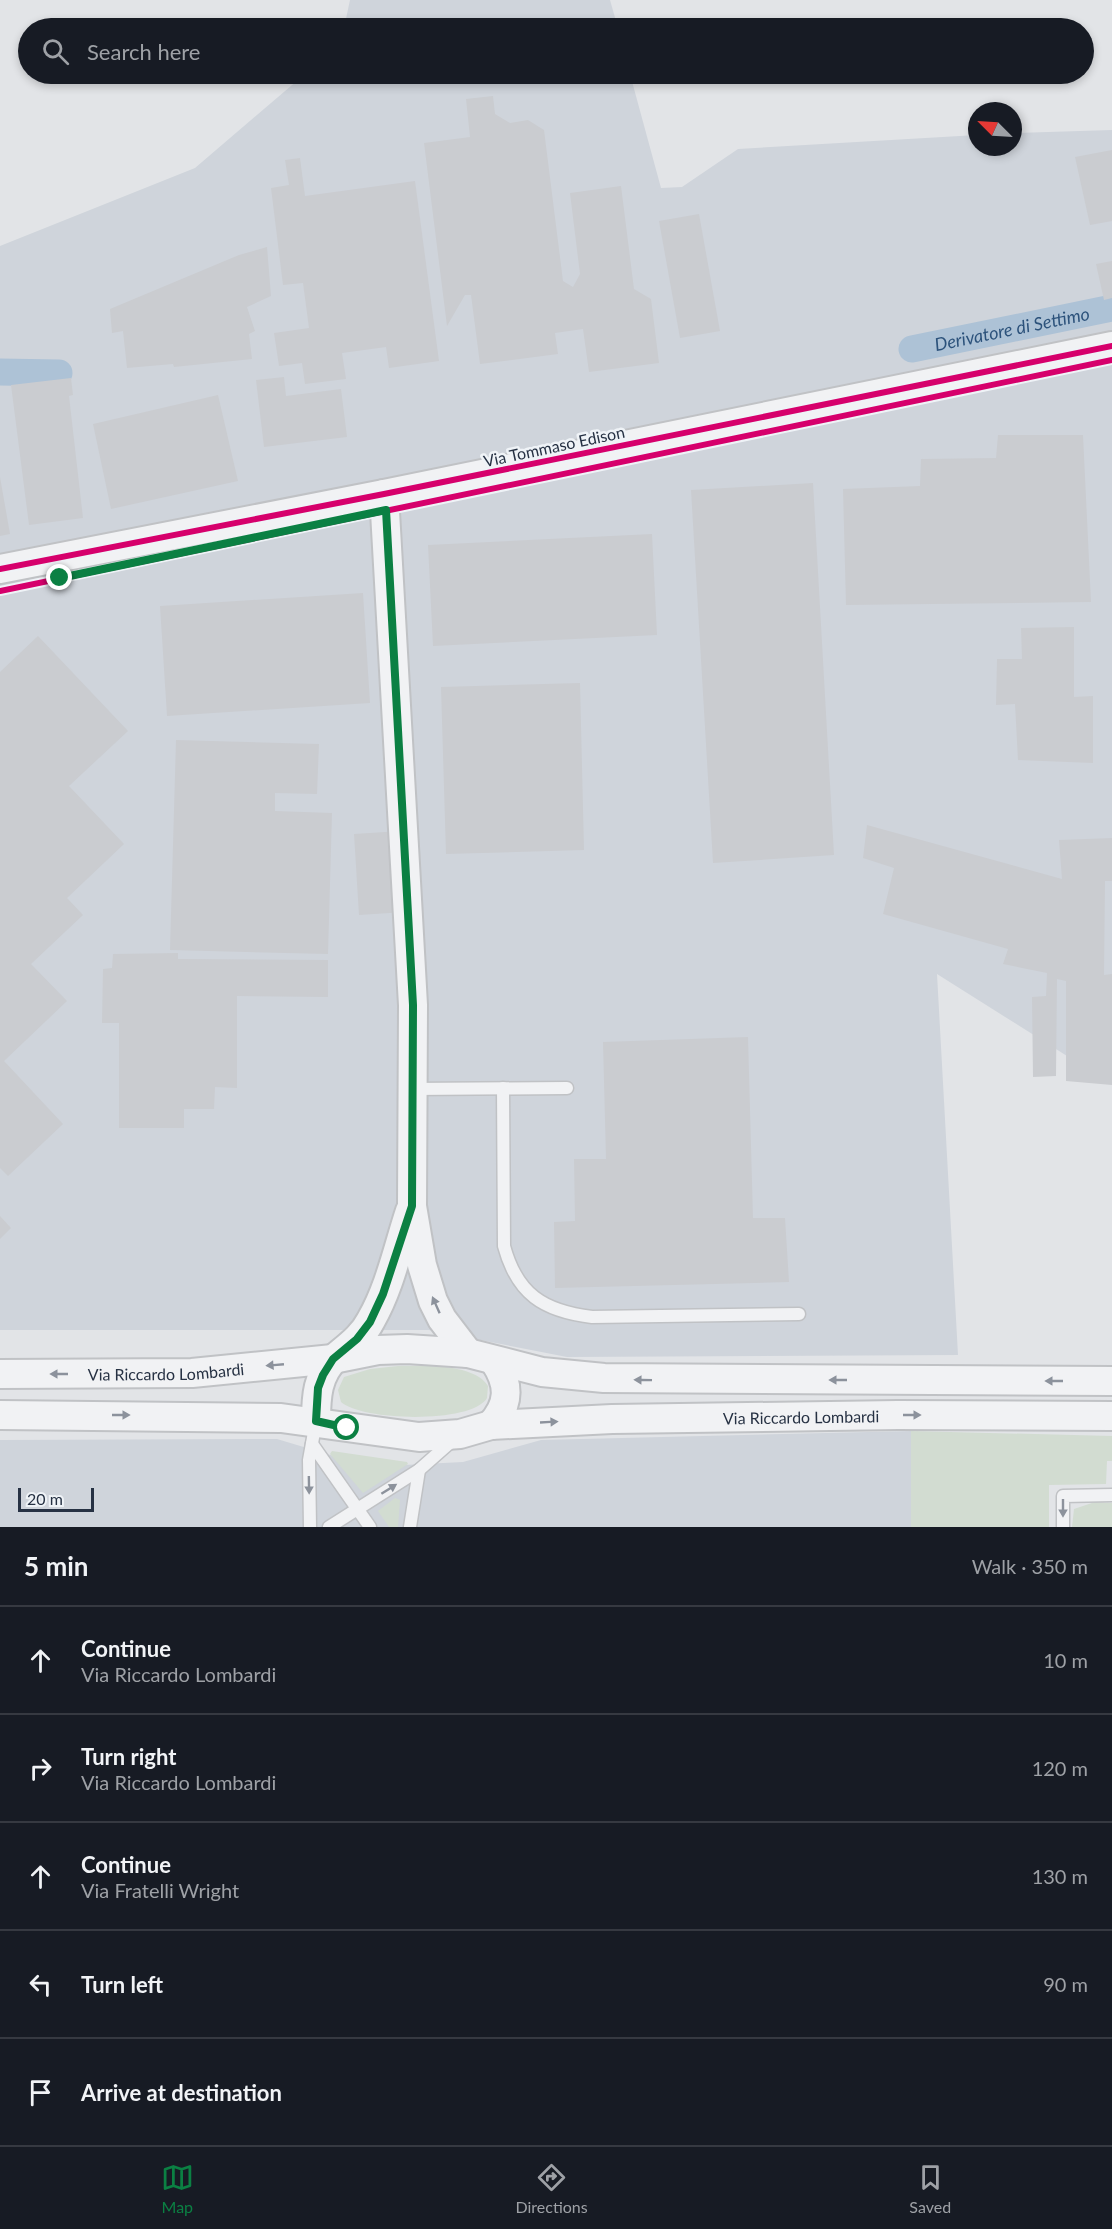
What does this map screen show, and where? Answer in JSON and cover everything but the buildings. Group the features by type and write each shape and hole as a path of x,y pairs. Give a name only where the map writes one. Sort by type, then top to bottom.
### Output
{"street":[{"name":"Via Tommaso Edison","path":"0,569 384,494 1112,346"},
{"path":"384,494 413,1005 412,1206 422,1265 433,1301 442,1319 468,1353"},
{"path":"314,1433 318,1388 333,1359 357,1339 370,1322 383,1294 412,1206"},
{"name":"Via Riccardo Lombardi","path":"0,1374 192,1373 333,1359 378,1350 468,1353 495,1362 542,1372 635,1380 1112,1381"},
{"path":"491,1425 506,1401 504,1375 495,1362"},
{"name":"Via Riccardo Lombardi","path":"0,1415 210,1416 314,1433 419,1437 460,1434 491,1425 612,1419 898,1415 1112,1416"}],"lane":[{"path":"503,1088 504,1246 511,1269 526,1291 539,1301 567,1314 592,1317 799,1314"},
{"path":"412,1089 567,1088"},
{"path":"314,1433 369,1527"},
{"path":"310,1527 309,1460 314,1433"},
{"path":"329,1527 419,1470 460,1434"},
{"path":"410,1527 419,1470"},
{"path":"1063,1527 1063,1496 1112,1495"}],"shaded area":[{"path":"350,0 610,0 615,18 346,18"},
{"path":"293,84 633,84 661,188 682,187 738,149 968,136 968,156 1022,156 1022,133 1112,130 1112,1073 1086,1068 937,974 958,1355 567,1357 429,1330 0,1330 0,246 195,168"},
{"path":"398,1366 446,1367 471,1373 488,1386 487,1398 477,1406 461,1412 416,1417 371,1413 341,1402 338,1390 344,1377 370,1369"},
{"path":"911,1431 911,1527 0,1527 0,1440 277,1439 337,1457 404,1465 463,1462 541,1440"},
{"path":"911,1431 1112,1436 1112,1461 1107,1461 1106,1484 1049,1485 1049,1527 911,1527"},
{"path":"332,1451 407,1462 408,1464 363,1493 330,1454"},
{"path":"395,1498 400,1500 398,1527 389,1527 378,1511"},
{"path":"1095,1502 1112,1503 1112,1527 1072,1527 1074,1509"}],"waterway":[{"name":"Derivatore di Settimo","path":"912,349 1112,308"},
{"name":"Derivatore di Settimo","path":"0,372 59,373"}],"cycle path":[{"path":"0,569 384,494 1112,346"},
{"path":"0,591 1112,360"}],"route":[{"path":"60,578 386,510 413,1005 412,1206 383,1294 370,1322 357,1339 333,1359 318,1388 316,1421 347,1428"}]}
